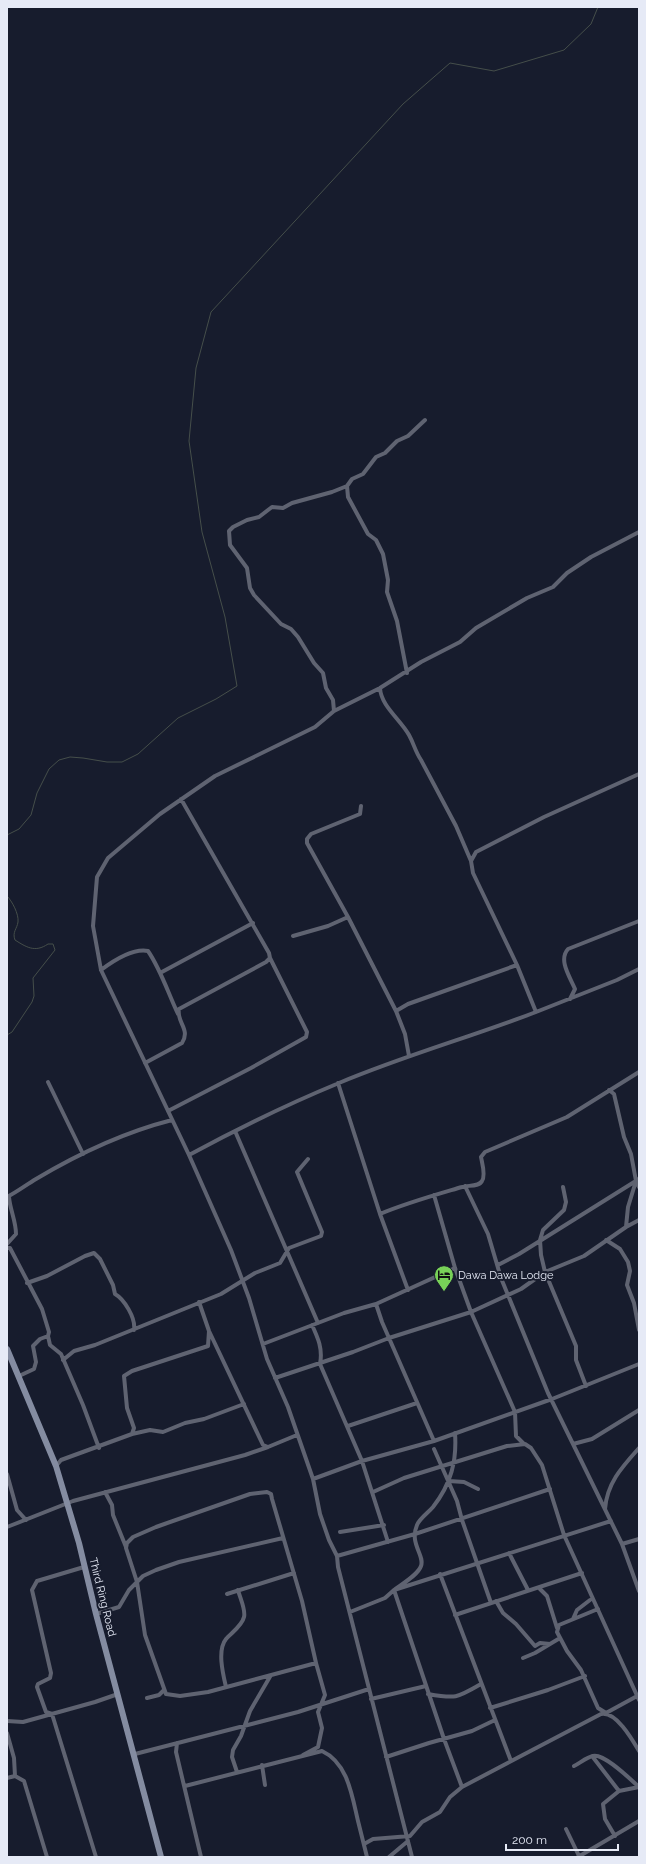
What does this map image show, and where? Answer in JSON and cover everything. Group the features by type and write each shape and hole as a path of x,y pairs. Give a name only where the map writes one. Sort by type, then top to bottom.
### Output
{"street":[{"path":"334,711 334,700 326,688 323,673 314,663 298,637 290,629 281,624 254,595 250,588 247,568 230,545 229,531 233,527 247,520 258,518 272,507 283,508 292,503 332,492 347,486 352,479 363,474 376,457 385,453 398,441 408,436 425,420"},
{"path":"347,486 348,497 368,534 376,540 383,554 388,580 387,592 397,621 407,672"},
{"path":"412,1857 338,1567 337,1556 329,1540 320,1514 313,1479 275,1378 231,1250 189,1155 101,970 93,926 97,876 108,858 181,799 215,776 315,727 334,711 380,688 421,662 460,642 476,628 527,598 553,587 567,573 591,557 639,532"},
{"path":"380,688 380,694 386,706 392,710 409,736 414,750 421,760 456,826 471,861 473,873 536,1012"},
{"path":"471,861 476,852 544,817 639,774"},
{"path":"168,1111 251,1068 306,1037 307,1032 253,923 181,799"},
{"path":"361,806 360,814 311,834 307,839 307,843 348,917 396,1012 405,1034 409,1056"},
{"path":"293,936 328,926 348,917"},
{"path":"570,999 575,989 563,960 564,953 568,949 639,921"},
{"path":"160,973 253,923"},
{"path":"101,970 112,962 141,950 148,951 160,973 186,1034 182,1043 145,1063"},
{"path":"178,1014 179,1009 266,962 270,958"},
{"path":"396,1012 408,1004 516,966"},
{"path":"189,1155 235,1131 338,1083 409,1056 511,1022 617,980 639,969"},
{"path":"380,1214 434,1195 465,1186 478,1184 482,1181 484,1175 481,1157 485,1152 567,1117 639,1072"},
{"path":"48,1082 83,1154"},
{"path":"338,1083 380,1214 408,1290"},
{"path":"609,1090 614,1094 624,1137 631,1154 639,1187"},
{"path":"7,1244 16,1234 16,1225 10,1210 8,1197 36,1179 83,1154 142,1128 172,1120"},
{"path":"235,1131 318,1322"},
{"path":"63,1360 74,1351 134,1330 199,1302 213,1298 255,1273 280,1263 289,1248 321,1236 322,1232 297,1172 308,1160"},
{"path":"626,1227 628,1207 637,1180"},
{"path":"498,1265 637,1180"},
{"path":"465,1186 488,1234 501,1278 552,1399 622,1544 639,1591"},
{"path":"563,1187 566,1202 564,1210 543,1230 540,1240 541,1256 545,1272 576,1346 576,1360 586,1386"},
{"path":"434,1195 455,1268 471,1312 515,1412 516,1436 514,1445"},
{"path":"275,1378 320,1364 326,1360 353,1352 389,1338 471,1312 521,1289 545,1272 584,1256 606,1240 639,1220"},
{"path":"606,1240 620,1249 628,1262 630,1271 626,1285 634,1303 639,1330"},
{"path":"7,1248 10,1248 16,1257 27,1283 42,1309 49,1332 48,1336 50,1345 61,1354 83,1405 99,1448"},
{"path":"27,1283 47,1276 85,1256 94,1253 100,1259 114,1286 115,1294 123,1300 133,1317 135,1324 134,1330"},
{"path":"263,1344 318,1322 376,1304 455,1268"},
{"path":"199,1302 209,1331 263,1445 268,1447"},
{"path":"376,1304 389,1338 434,1441"},
{"path":"312,1325 321,1346 322,1354 320,1364 362,1461 384,1525 388,1542"},
{"path":"132,1434 134,1428 127,1408 124,1376 132,1371 208,1346 209,1331"},
{"path":"19,1376 34,1369 36,1362 33,1346 40,1339 48,1336"},
{"name":"Third Ring Road","path":"7,1348 56,1466 135,1754 160,1856"},
{"path":"313,1479 362,1461 434,1441 552,1399 639,1364"},
{"path":"348,1426 417,1403"},
{"path":"56,1466 61,1460 99,1448 132,1434 150,1430 163,1432 185,1423 204,1419 244,1404"},
{"path":"573,1444 592,1439 639,1410"},
{"path":"350,1612 385,1598 422,1565 421,1558 413,1538 416,1534 416,1526 439,1500 449,1481 456,1456 456,1433"},
{"path":"7,1528 73,1502 268,1447 297,1435"},
{"path":"389,1857 414,1833 422,1822 440,1812 450,1797 462,1787 595,1717 638,1697 564,1535 542,1465 531,1448 516,1436"},
{"path":"373,1492 404,1478 441,1466 514,1445 525,1444"},
{"path":"605,1509 609,1487 622,1468 639,1448"},
{"path":"434,1449 457,1501 476,1563 491,1603"},
{"path":"7,1475 17,1510 26,1520"},
{"path":"449,1481 464,1482 478,1488"},
{"path":"337,1556 462,1520 550,1489"},
{"path":"105,1492 112,1505 113,1515 137,1582 145,1635 166,1694 180,1696 208,1692 316,1663"},
{"path":"126,1548 127,1543 133,1537 156,1527 250,1494 267,1492 271,1494 294,1572 325,1695 318,1712 322,1728 318,1747 303,1755"},
{"path":"394,1590 440,1574 610,1521"},
{"path":"340,1532 384,1525"},
{"path":"96,1614 119,1607 129,1590 143,1576 156,1570 179,1562 283,1538"},
{"path":"622,1544 639,1540"},
{"path":"509,1552 528,1590"},
{"path":"52,1714 46,1712 38,1687 38,1684 50,1678 51,1673 32,1590 36,1581 84,1567"},
{"path":"227,1594 294,1572"},
{"path":"455,1615 582,1573"},
{"path":"440,1574 511,1762"},
{"path":"540,1589 547,1596 560,1638 567,1651 585,1676 598,1708 615,1717 637,1744 639,1751"},
{"path":"226,1687 223,1676 222,1650 225,1640 231,1636 243,1620 244,1615 238,1590"},
{"path":"394,1590 428,1694 462,1787"},
{"path":"573,1619 577,1610 590,1600"},
{"path":"496,1601 503,1613 516,1624 535,1646 540,1643 550,1644"},
{"path":"557,1628 559,1625 598,1609"},
{"path":"523,1658 535,1654 560,1638"},
{"path":"237,1772 232,1757 233,1750 241,1736 263,1686 271,1674"},
{"path":"490,1708 548,1690 585,1676"},
{"path":"258,1678 263,1686"},
{"path":"428,1694 450,1698 458,1697 481,1684"},
{"path":"371,1699 426,1686"},
{"path":"135,1754 322,1704 369,1689"},
{"path":"147,1698 159,1695 164,1690"},
{"path":"7,1721 23,1722 118,1694"},
{"path":"325,1695 333,1700"},
{"path":"52,1714 96,1857"},
{"path":"386,1757 472,1731 495,1720"},
{"path":"7,1733 14,1758 15,1776"},
{"path":"177,1743 176,1752 201,1857"},
{"path":"169,1745 176,1752"},
{"path":"185,1786 262,1765 322,1751 329,1754 340,1766 350,1785 367,1857"},
{"path":"574,1766 592,1756 598,1756 612,1764 639,1787"},
{"path":"592,1756 620,1791"},
{"path":"262,1765 265,1785"},
{"path":"7,1778 15,1776 24,1781 47,1857"},
{"path":"615,1836 605,1819 603,1804 620,1791 639,1787"},
{"path":"566,1829 579,1857 639,1821"},
{"path":"364,1844 373,1840 408,1839"}],"waterway":[{"path":"7,835 19,829 31,815 37,793 49,769 59,760 70,757 107,762 122,762 138,754 178,718 216,699 237,686 225,617 202,532 189,441 196,368 211,312 403,104 450,63 494,71 564,50 591,24 598,7"},
{"path":"7,896 13,904 18,919 14,933 15,940 27,947 35,949 48,944 53,944 55,950 33,978 34,996 32,1002 12,1032 7,1035"}],"place":[{"name":"Dawa Dawa Lodge","path":"444,1292"}]}
